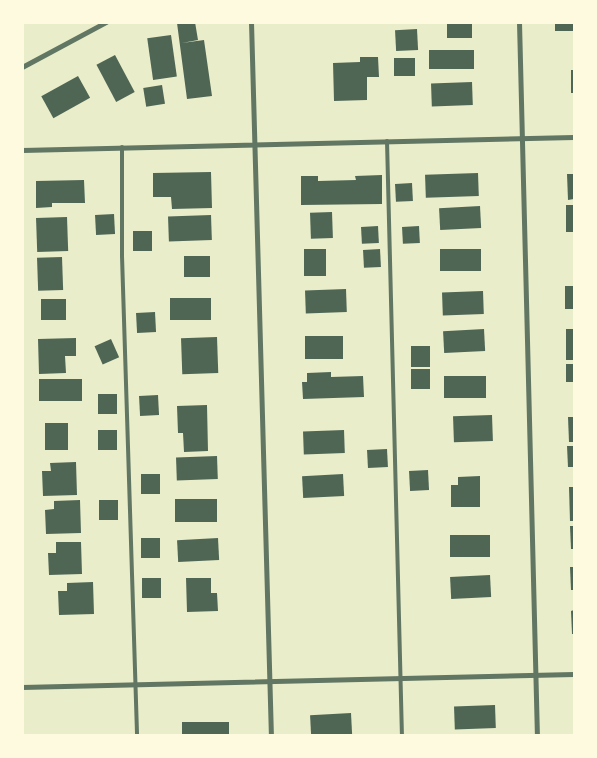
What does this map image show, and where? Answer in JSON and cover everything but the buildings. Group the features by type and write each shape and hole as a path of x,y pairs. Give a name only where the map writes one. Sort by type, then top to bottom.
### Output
{"street":[{"path":"22,67 106,22"},
{"path":"251,22 271,736"},
{"path":"519,22 537,736"},
{"path":"22,150 574,137"},
{"path":"22,687 574,674"}],"lane":[{"path":"388,141 402,736"},
{"path":"122,148 122,256 136,736"}]}
